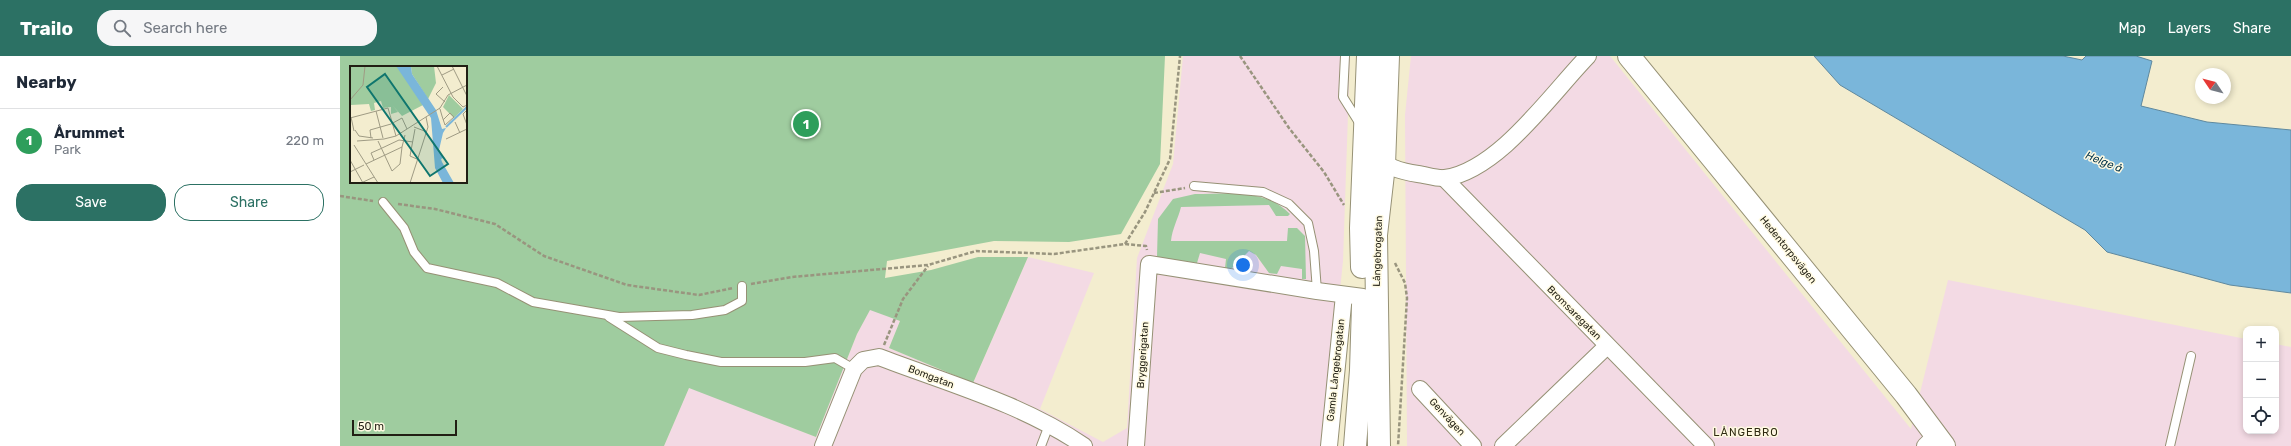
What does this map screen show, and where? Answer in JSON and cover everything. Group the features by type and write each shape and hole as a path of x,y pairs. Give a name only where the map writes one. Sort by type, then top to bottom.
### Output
{"main road":[{"name":"Långebrogatan","path":"1355,446 1361,370 1353,296 1361,228 1368,56"},
{"name":"Långebrogatan","path":"1379,446 1376,234 1384,165 1388,56"},
{"name":"Hedentorpsvägen","path":"1629,56 1935,442"}],"street":[{"path":"1376,56 1374,145 1376,156 1384,165 1412,173 1444,178 1475,169 1493,155 1525,125 1588,56"},
{"name":"Bromsaregatan","path":"1444,178 1706,446"},
{"path":"1150,264 1353,296"},
{"name":"Bryggerigatan","path":"1136,446 1150,264"},
{"name":"Gamla Långebrogatan","path":"1329,446 1353,296"},
{"path":"1502,446 1607,346"},
{"path":"823,446 854,369 863,360 879,357"},
{"name":"Bomgatan","path":"879,357 1007,406 1050,425 1084,446"},
{"name":"Genvägen","path":"1420,388 1473,446"}],"lane":[{"path":"1345,56 1343,97 1364,130"},
{"path":"1194,186 1263,192 1289,204 1308,223 1314,251 1317,291"},
{"path":"383,202 404,228 414,252 427,268 498,283 532,302 619,317 692,315 725,310 742,301 742,286"},
{"path":"606,315 658,348 686,355 720,362 805,362 835,358 854,369"},
{"path":"2170,446 2191,356"},
{"path":"1041,446 1050,425"}],"path":[{"path":"1125,244 1154,193 1170,159 1180,56"},
{"path":"1240,56 1289,128 1324,172 1347,212"},
{"path":"1154,193 1194,186"},
{"path":"340,196 436,210 495,224 544,256 627,286 699,295 792,277 928,265 976,251 1054,254 1125,244 1146,246 1150,264"},
{"path":"1391,257 1405,283 1406,298 1398,446"},
{"path":"879,357 903,299 928,265"}],"shaded area":[{"path":"1183,56 1350,56 1343,261 1324,446 664,446 689,387 816,437 857,334 870,309 900,321 889,348 973,383 1028,257 1094,273 1040,409 1103,442 1127,428 1137,258 1173,164"},
{"path":"1411,56 1610,56 1911,429 1948,280 2243,338 2243,434 2279,434 2279,345 2291,347 2291,446 1407,446 1405,115"}],"green space":[{"path":"340,56 1165,56 1160,164 1121,234 1069,242 994,241 887,261 885,278 931,270 978,257 1028,257 973,383 889,348 900,321 870,310 857,334 816,437 689,388 664,446 340,446"},
{"path":"1233,193 1258,196 1280,206 1290,214 1288,216 1276,216 1269,205 1181,207 1171,241 1287,241 1288,228 1297,228 1305,236 1306,279 1302,279 1302,269 1281,266 1277,274 1269,273 1256,255 1249,251 1232,268 1225,268 1226,259 1200,253 1197,263 1157,257 1158,219 1173,199 1195,194"}],"water":[{"name":"Helge å","path":"1814,56 2063,56 2082,60 2086,56 2136,56 2152,61 2141,106 2207,122 2291,130 2291,293 2230,285 2107,252 2085,230 1840,85"}],"place":[{"name":"Årummet","path":"806,124"}],"district":[{"name":"LÅNGEBRO","path":"1746,432"}]}
